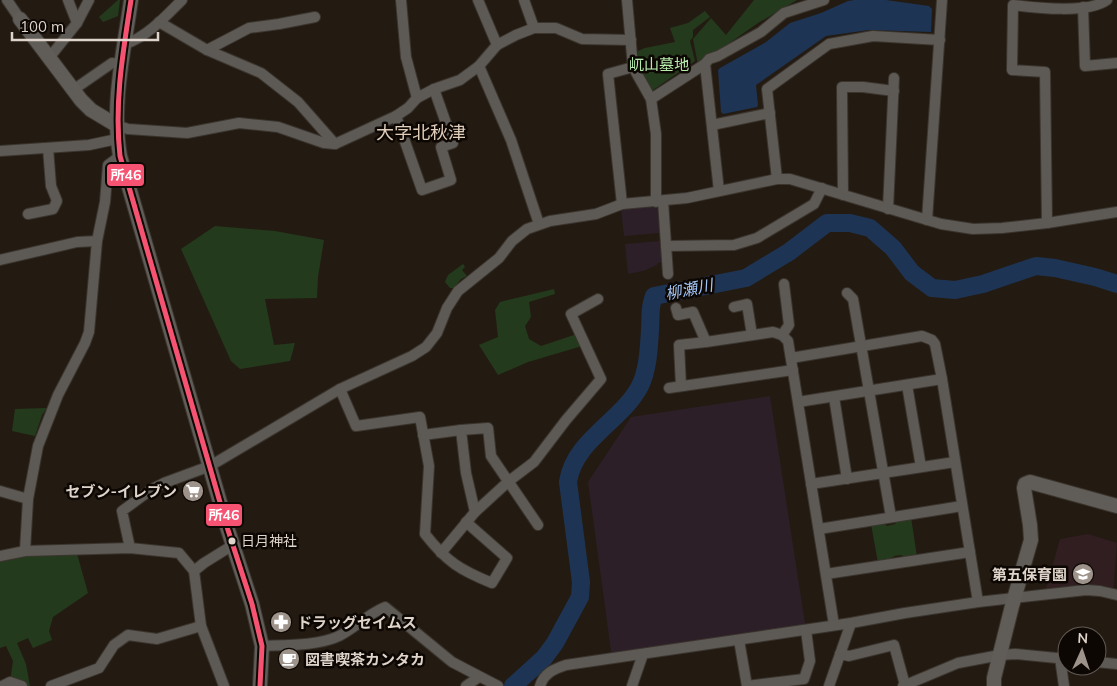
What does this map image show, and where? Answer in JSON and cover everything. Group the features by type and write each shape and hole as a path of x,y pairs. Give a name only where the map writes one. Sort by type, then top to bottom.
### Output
{"street":[{"path":"7,0 73,90 91,110 117,132"},
{"path":"68,0 77,23"},
{"path":"49,58 77,23 88,0"},
{"path":"131,0 122,64 117,132 120,156 233,545 252,604 262,646 260,686"},
{"path":"125,44 137,39 159,22 182,0"},
{"path":"402,0 406,57 417,98"},
{"path":"478,0 497,45"},
{"path":"524,0 534,28"},
{"path":"627,0 633,67 650,99 656,134 660,202 668,274"},
{"path":"650,99 706,64 709,59 761,32 784,13 824,0"},
{"path":"927,220 942,0"},
{"path":"1047,223 1045,72 1012,70 1013,5 1044,9 1083,7 1100,6 1107,0"},
{"path":"1083,7 1085,66 1117,63"},
{"path":"207,50 249,28 315,17"},
{"path":"159,22 207,50 261,73 298,102 335,144"},
{"path":"0,151 89,145 128,129 187,133 247,122 278,127 324,143 335,144 396,116 408,108 417,98 434,89 460,80 479,66 497,45 534,28 556,28 582,39 630,40"},
{"path":"777,179 767,89 829,44 873,36 940,40"},
{"path":"73,90 112,63 122,64"},
{"path":"706,64 719,191"},
{"path":"479,66 511,140 539,224"},
{"path":"622,204 608,74 633,67"},
{"path":"888,209 894,78"},
{"path":"843,195 842,87 864,87 894,91"},
{"path":"396,116 422,190 451,180 441,148 453,143 434,89"},
{"path":"712,125 770,113"},
{"path":"28,214 53,209 57,201 51,186 48,148"},
{"path":"25,551 28,499 38,446 45,424 76,357 85,343 91,323 97,241 105,202 108,165 120,156"},
{"path":"130,548 122,511 152,489 210,466 340,389 412,356 426,347 437,333 447,308 458,291 499,258 520,234 539,224 596,214 622,204 660,202 777,179 790,179 927,220 972,229 1047,223 1117,212"},
{"path":"666,246 734,245 757,238 814,204 822,188"},
{"path":"0,260 77,242 97,241"},
{"path":"782,335 789,325 784,284"},
{"path":"847,293 853,299 890,517"},
{"path":"441,553 475,512 509,481 534,462 601,379 571,314 598,299"},
{"path":"734,306 747,304 752,334"},
{"path":"676,308 678,315 693,312 706,342"},
{"path":"680,386 679,345 774,332 782,335 788,341 834,626"},
{"path":"791,358 922,336 927,337 935,344 978,602"},
{"path":"669,388 793,370"},
{"path":"798,402 942,379"},
{"path":"907,385 921,467"},
{"path":"340,389 356,426 420,417 429,466 425,534 441,553 464,572 492,583 507,558 466,522"},
{"path":"834,397 847,479"},
{"path":"423,435 488,428 491,456 538,525"},
{"path":"461,430 466,474 475,512"},
{"path":"811,484 955,462"},
{"path":"994,686 1014,598 1031,540 1025,484 1030,482 1117,506"},
{"path":"0,491 28,499"},
{"path":"818,529 962,506"},
{"path":"194,571 204,562 233,545"},
{"path":"0,556 25,551 130,548 180,553 194,571 201,626 224,686"},
{"path":"826,574 970,552"},
{"path":"540,686 542,680 552,670 566,665 834,626 978,602 1086,590 1117,595"},
{"path":"262,646 312,643 338,637 385,607 452,662 498,686"},
{"path":"829,686 851,623"},
{"path":"51,686 99,668 114,645 128,635 157,639 201,626"},
{"path":"739,640 747,686 804,679 810,661 806,630"},
{"path":"840,654 849,656 894,645 904,686 958,663 1000,655 1015,654 1057,658"},
{"path":"632,686 643,654"},
{"path":"466,686 480,677"},
{"path":"2,686 10,682 22,686"}],"shaded area":[{"path":"657,206 660,233 624,236 621,209"},
{"path":"660,241 662,262 643,271 628,274 625,244"},
{"path":"770,396 806,630 612,658 588,482 631,417"},
{"name":"第五保育園","path":"1088,534 1117,543 1113,594 1044,596 1060,539"}],"green space":[{"path":"120,0 118,16 103,22 99,17"},
{"path":"754,0 797,0 758,23 698,65 693,39 711,18 726,35"},
{"name":"屼山墓地","path":"705,11 710,17 693,30 693,37 690,41 695,61 653,90 650,89 638,63 638,51 675,42 670,28 688,23"},
{"path":"215,226 275,231 324,240 318,277 317,298 265,299 274,345 295,343 290,361 240,369 231,361 181,249"},
{"path":"463,264 465,267 462,270 467,276 461,279 454,288 450,288 445,282 448,275"},
{"path":"554,289 555,294 529,302 531,317 525,326 529,339 541,346 577,334 582,346 528,362 498,375 479,345 498,337 495,310 500,302"},
{"path":"47,408 42,415 35,436 12,431 15,409"},
{"path":"911,517 917,557 894,556 890,560 878,563 871,524 882,522 887,526 895,524 898,519"},
{"path":"76,550 88,593 53,617 49,631 52,640 33,648 28,638 17,643 26,664 30,686 22,686 10,682 13,661 6,646 0,648 0,556"}],"water":[{"path":"854,0 886,0 929,6 932,9 931,32 869,30 826,36 756,85 757,107 723,114 721,112 718,70 720,68 766,42 790,23"}],"waterway":[{"name":"柳瀬川","path":"513,686 544,658 555,643 580,597 581,582 568,482 572,467 579,454 622,410 640,386 648,358 651,308 654,296 746,278 789,252 827,223 850,223 870,228 893,248 912,273 932,288 955,290 983,284 1036,266 1055,268 1117,284"}],"transit line":[{"name":"所46","path":"131,0 122,58 119,97 118,136 120,156 228,530 252,604 262,646 260,686"}],"place":[{"name":"セブン-イレブン","path":"193,491"},
{"name":"日月神社","path":"232,541"},
{"name":"第五保育園","path":"1083,574"},
{"name":"ドラッグセイムス","path":"281,622"},
{"name":"図書喫茶カンタカ","path":"289,659"}],"district":[{"name":"大字北秋津","path":"421,132"}]}
